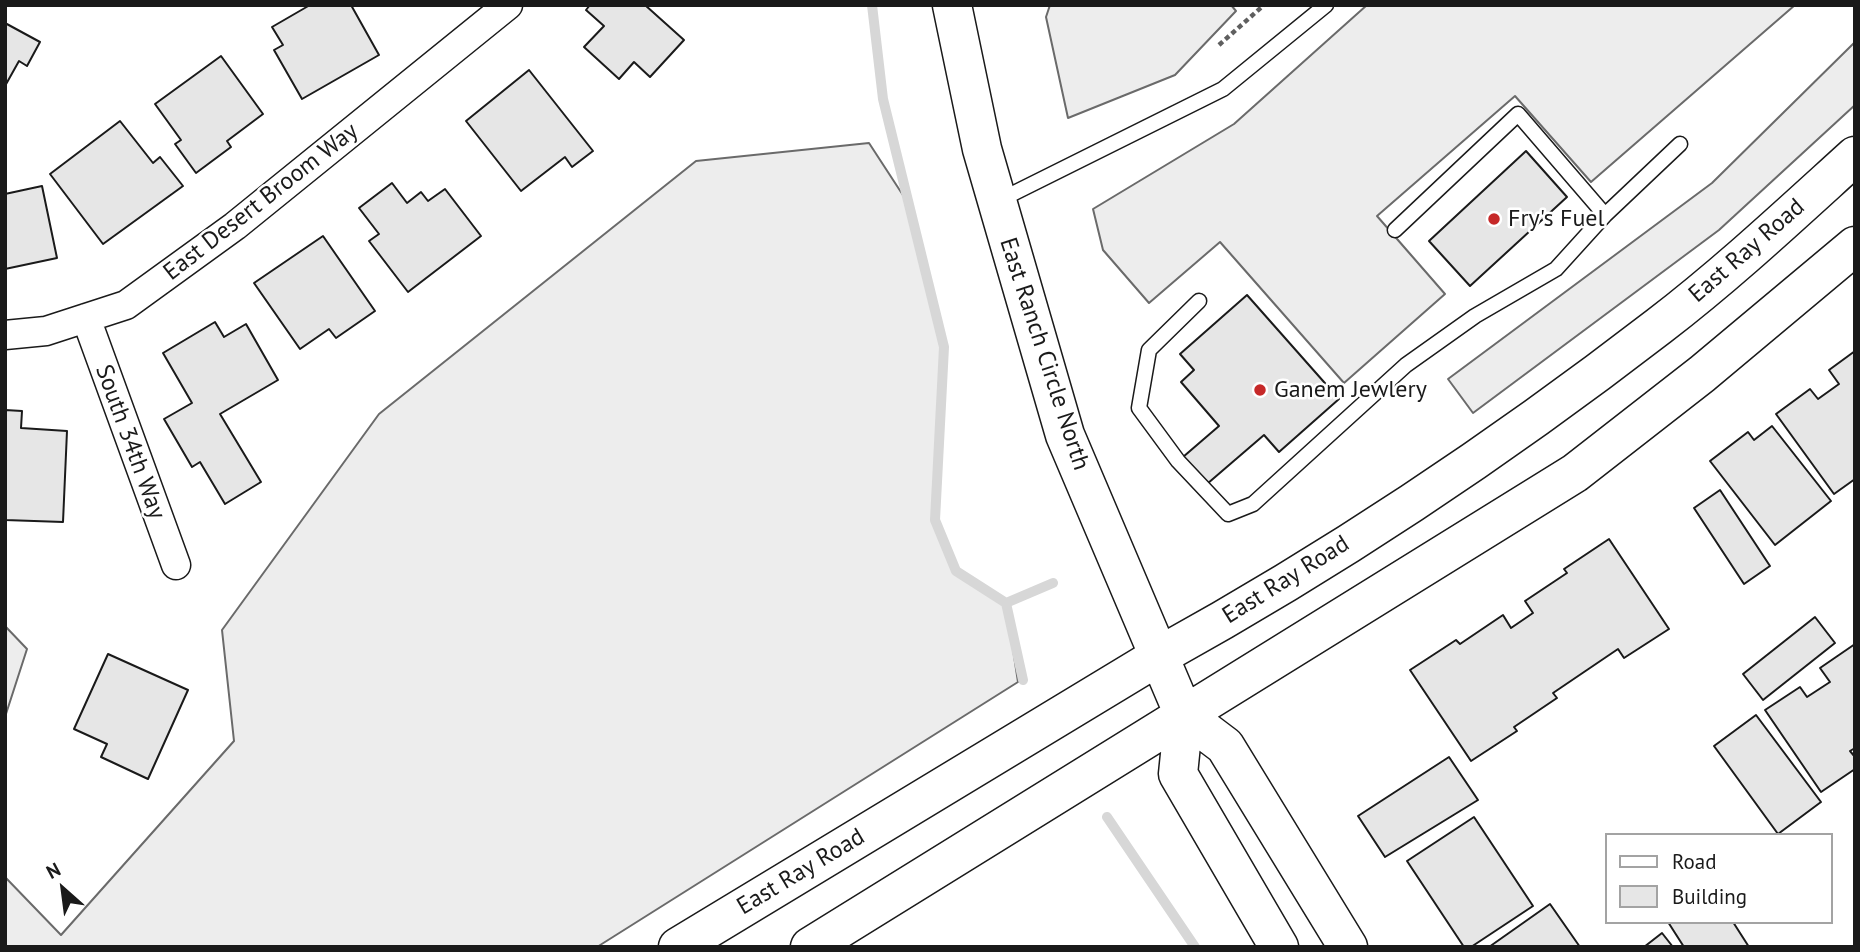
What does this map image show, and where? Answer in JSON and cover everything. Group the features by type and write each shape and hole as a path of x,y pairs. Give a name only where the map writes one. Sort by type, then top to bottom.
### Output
{"main road":[{"name":"East Ranch Circle North","path":"952,5 982,149 1065,435 1172,687"},
{"name":"East Ray Road","path":"810,947 1172,687 1218,623 1438,485 1660,326 1855,156"},
{"name":"East Ray Road","path":"678,947 1575,473 1702,374 1855,246"},
{"path":"1172,687 1178,774 1279,947"},
{"path":"1172,687 1225,746 1348,947"}],"street":[{"name":"East Desert Broom Way","path":"5,335 46,331 127,304 236,226 493,10"},
{"name":"South 34th Way","path":"86,318 176,565"}],"lane":[{"path":"997,202 1223,89 1326,5"},
{"path":"1395,230 1518,114 1605,215"},
{"path":"1199,301 1149,350 1139,408 1178,461 1228,514 1253,504 1406,365 1475,316 1556,269 1605,215 1680,144"}],"path":[{"path":"1219,45 1264,5"}],"shaded area":[{"path":"1050,5 1231,5 1236,11 1175,75 1068,118 1046,17"},
{"path":"1367,5 1795,5 1591,182 1515,96 1377,216 1445,294 1344,383 1220,242 1149,303 1103,250 1093,209 1234,124"},
{"path":"1855,42 1855,105 1719,230 1473,413 1448,379 1712,183"},
{"path":"869,143 912,209 944,347 935,520 956,571 1006,603 1018,682 597,947 5,947 5,877 61,935 234,741 222,630 379,414 696,161"},
{"path":"5,626 27,649 5,717"}],"building":[{"path":"310,5 351,5 379,55 302,99 274,50 283,45 272,27"},
{"path":"590,5 645,5 684,40 650,77 634,62 619,79 584,47 604,26 586,10"},
{"path":"5,23 40,42 27,66 19,61 5,86"},
{"path":"221,56 263,114 227,141 231,147 196,173 175,144 181,140 155,104"},
{"path":"529,70 593,151 572,167 565,157 521,191 466,121"},
{"path":"120,121 153,163 160,157 183,186 103,244 50,174"},
{"path":"1526,151 1567,197 1470,286 1429,241"},
{"path":"392,183 407,203 421,192 428,201 445,189 481,236 408,292 369,241 379,234 359,208"},
{"path":"42,186 57,258 5,269 5,194"},
{"path":"323,236 375,311 336,338 329,329 300,349 254,283"},
{"name":"Ganem Jewlery","path":"1247,295 1339,399 1279,452 1264,435 1207,484 1183,457 1219,426 1181,382 1194,370 1180,354"},
{"path":"215,322 224,337 246,324 278,380 220,414 261,482 225,504 200,462 192,467 164,419 192,403 163,353"},
{"path":"1855,351 1855,479 1834,494 1776,414 1810,389 1818,399 1839,384 1829,370"},
{"path":"5,410 22,411 21,428 67,431 63,522 5,520"},
{"path":"1772,426 1831,501 1775,545 1710,461 1748,432 1754,440"},
{"path":"1720,490 1770,566 1744,584 1694,508"},
{"path":"1609,539 1669,629 1624,658 1618,649 1553,693 1557,698 1514,727 1517,731 1471,761 1410,670 1456,640 1460,644 1503,615 1511,628 1533,613 1525,601 1567,573 1564,569"},
{"path":"1815,617 1835,643 1763,700 1743,674"},
{"path":"1855,644 1855,748 1850,751 1855,757 1855,769 1821,792 1765,710 1800,687 1807,697 1830,682 1820,668"},
{"path":"108,654 188,690 148,779 101,757 107,744 74,729"},
{"path":"1756,715 1821,802 1777,833 1714,746"},
{"path":"1449,757 1478,800 1385,857 1358,816"},
{"path":"1474,817 1533,906 1471,947 1464,947 1407,861"},
{"path":"1550,904 1580,947 1489,947"},
{"path":"1669,924 1734,924 1749,947 1684,947"},
{"path":"1662,933 1673,947 1644,947"}],"waterway":[{"path":"872,5 883,99 944,347 935,520 956,571 1006,603 1023,680"},
{"path":"1006,603 1053,583"},
{"path":"1107,817 1195,947"}],"place":[{"name":"Fry's Fuel","path":"1494,219"},
{"name":"Ganem Jewlery","path":"1260,390"}]}
